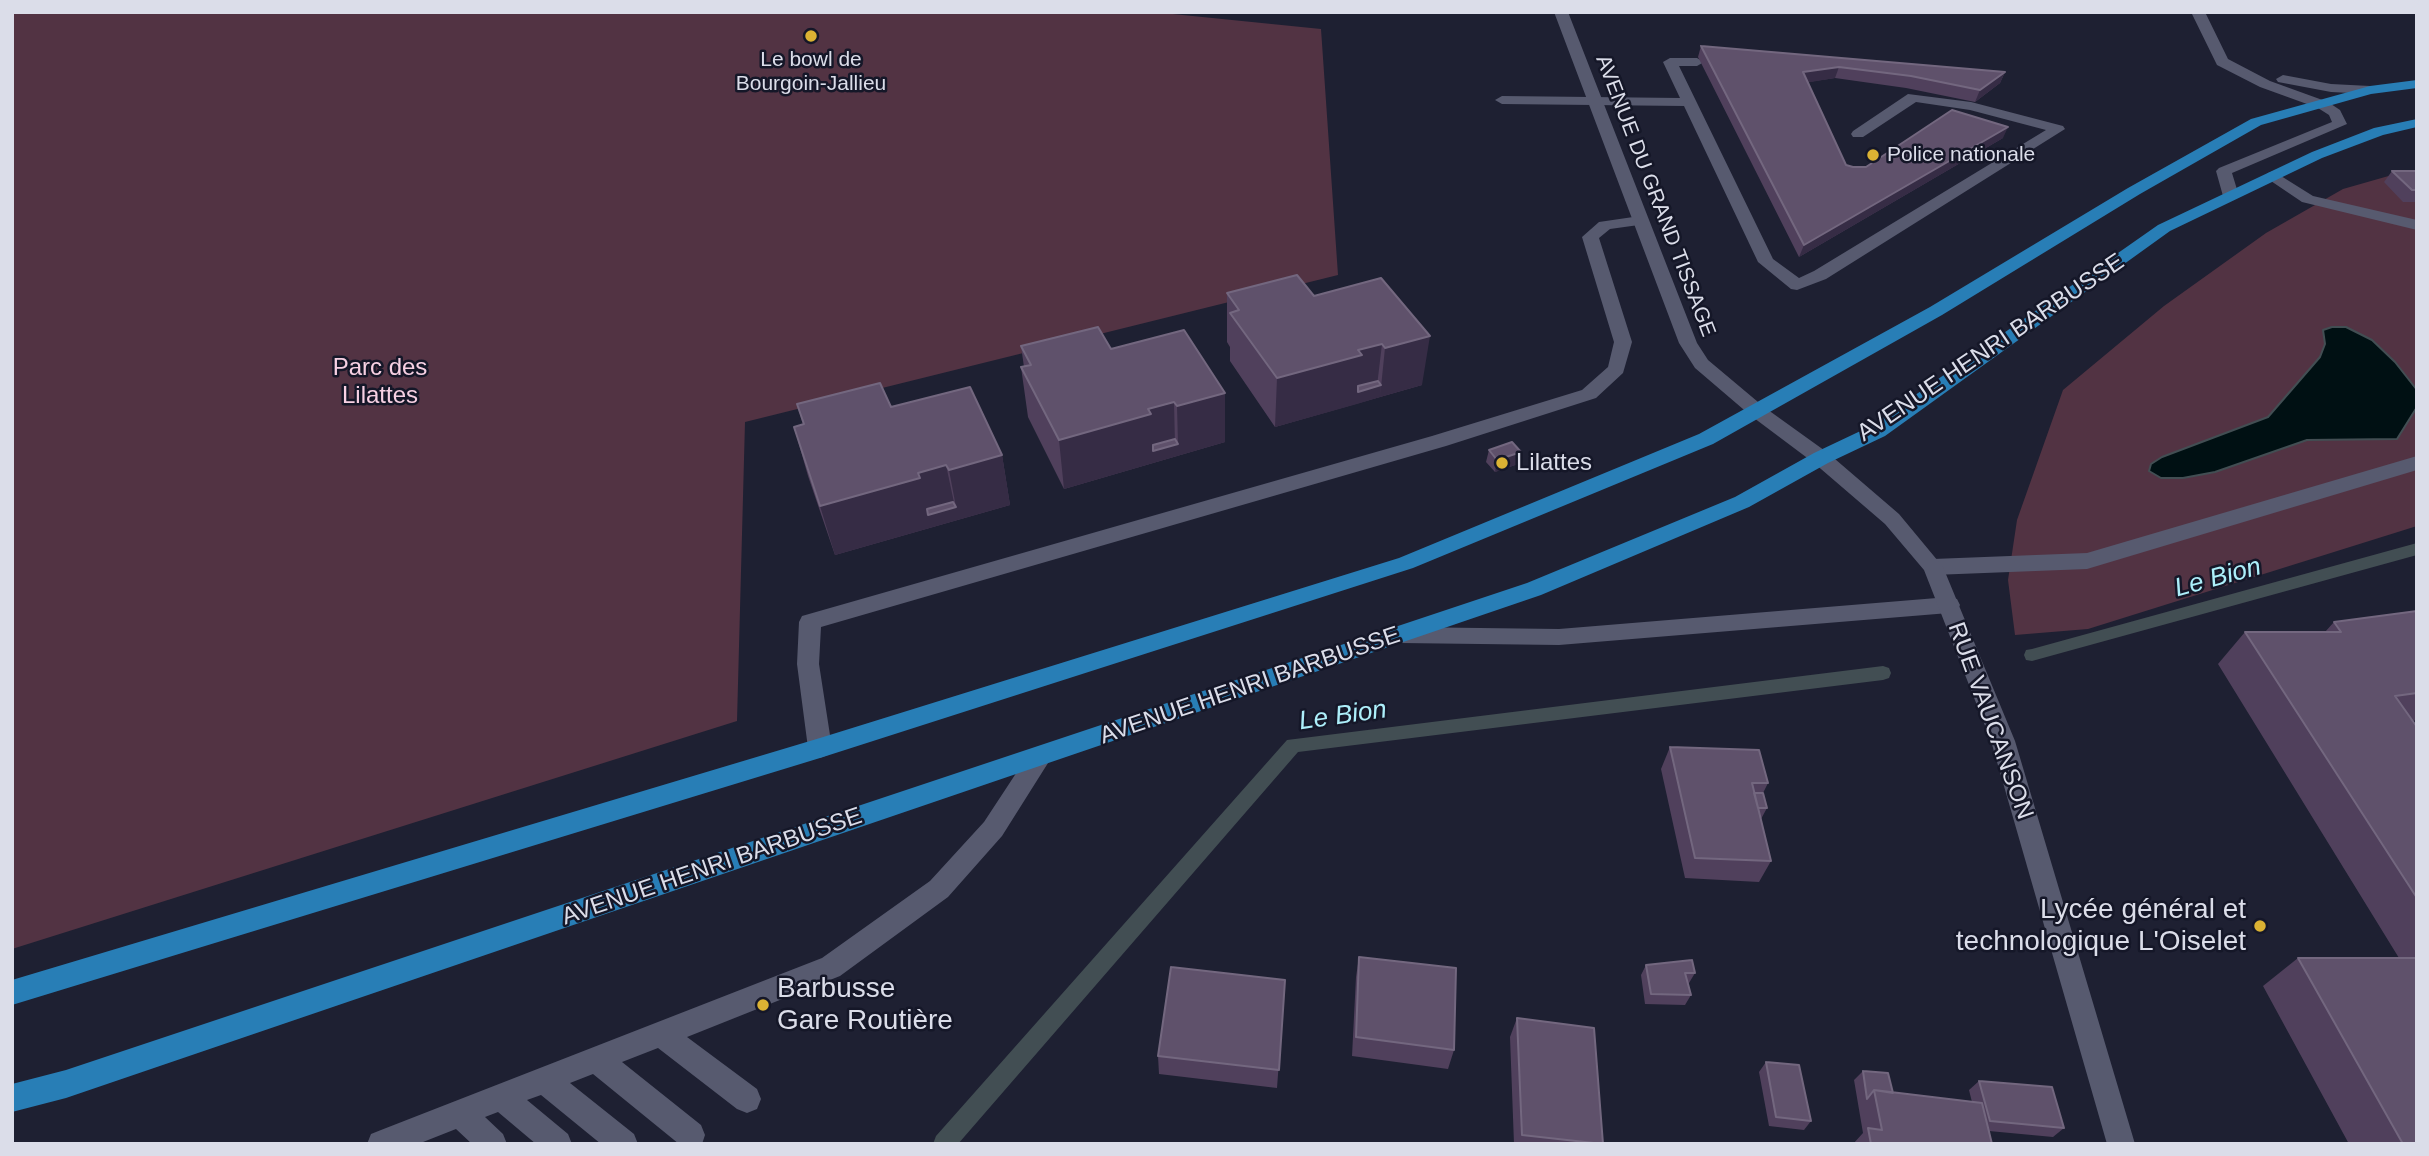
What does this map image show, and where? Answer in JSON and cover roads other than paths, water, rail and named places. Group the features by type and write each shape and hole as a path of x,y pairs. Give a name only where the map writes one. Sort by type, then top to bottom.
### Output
{"main road":[{"path":"12,993 820,748 1406,563 1706,439 1936,311 2134,191 2256,122 2370,90 2417,84"},
{"name":"AVENUE HENRI BARBUSSE","path":"12,1098 66,1084 1534,589 1742,502 1878,430 2164,228 2318,155 2379,131 2417,124"}],"street":[{"name":"AVENUE DU GRAND TISSAGE","path":"1561,12 1688,343 1702,364 1757,411"},
{"path":"2198,12 2222,62 2229,68 2323,105 2335,113 2340,124 2224,171 2231,196"},
{"path":"1696,62 1670,62 1766,262 1797,285 1820,275 2058,130 1971,106 1913,97 1858,134"},
{"path":"2229,68 2302,84 2370,90"},
{"path":"1502,100 1688,102"},
{"path":"2273,176 2308,199 2417,225"},
{"path":"820,748 808,664 810,622 1412,449 1589,394 1617,369 1623,342 1590,237 1605,225 1640,221"},
{"name":"RUE VAUCANSON","path":"1757,411 1821,458 1892,519 1933,567 2003,741 2121,1144"},
{"path":"1933,567 2087,561 2417,463"},
{"path":"1401,635 1559,637 1949,606"},
{"path":"381,1144 426,1137 460,1113 831,967 939,889 993,829 1040,756"},
{"path":"660,1033 747,1099"},
{"path":"596,1059 691,1135"},
{"path":"544,1080 624,1144"},
{"path":"502,1097 558,1144"},
{"path":"460,1113 493,1144"}],"waterway":[{"name":"Le Bion","path":"2032,655 2417,549"},
{"name":"Le Bion","path":"944,1144 1293,745 1883,673"}],"place":[{"name":"Le bowl de Bourgoin-Jallieu","path":"811,36"},
{"name":"Police nationale","path":"1873,155"},
{"name":"Lilattes","path":"1502,463"},
{"name":"Lycée général et technologique L'Oiselet","path":"2260,926"},
{"name":"Barbusse Gare Routière","path":"763,1005"}],"park label":[{"name":"Parc des Lilattes","path":"380,382"}]}
